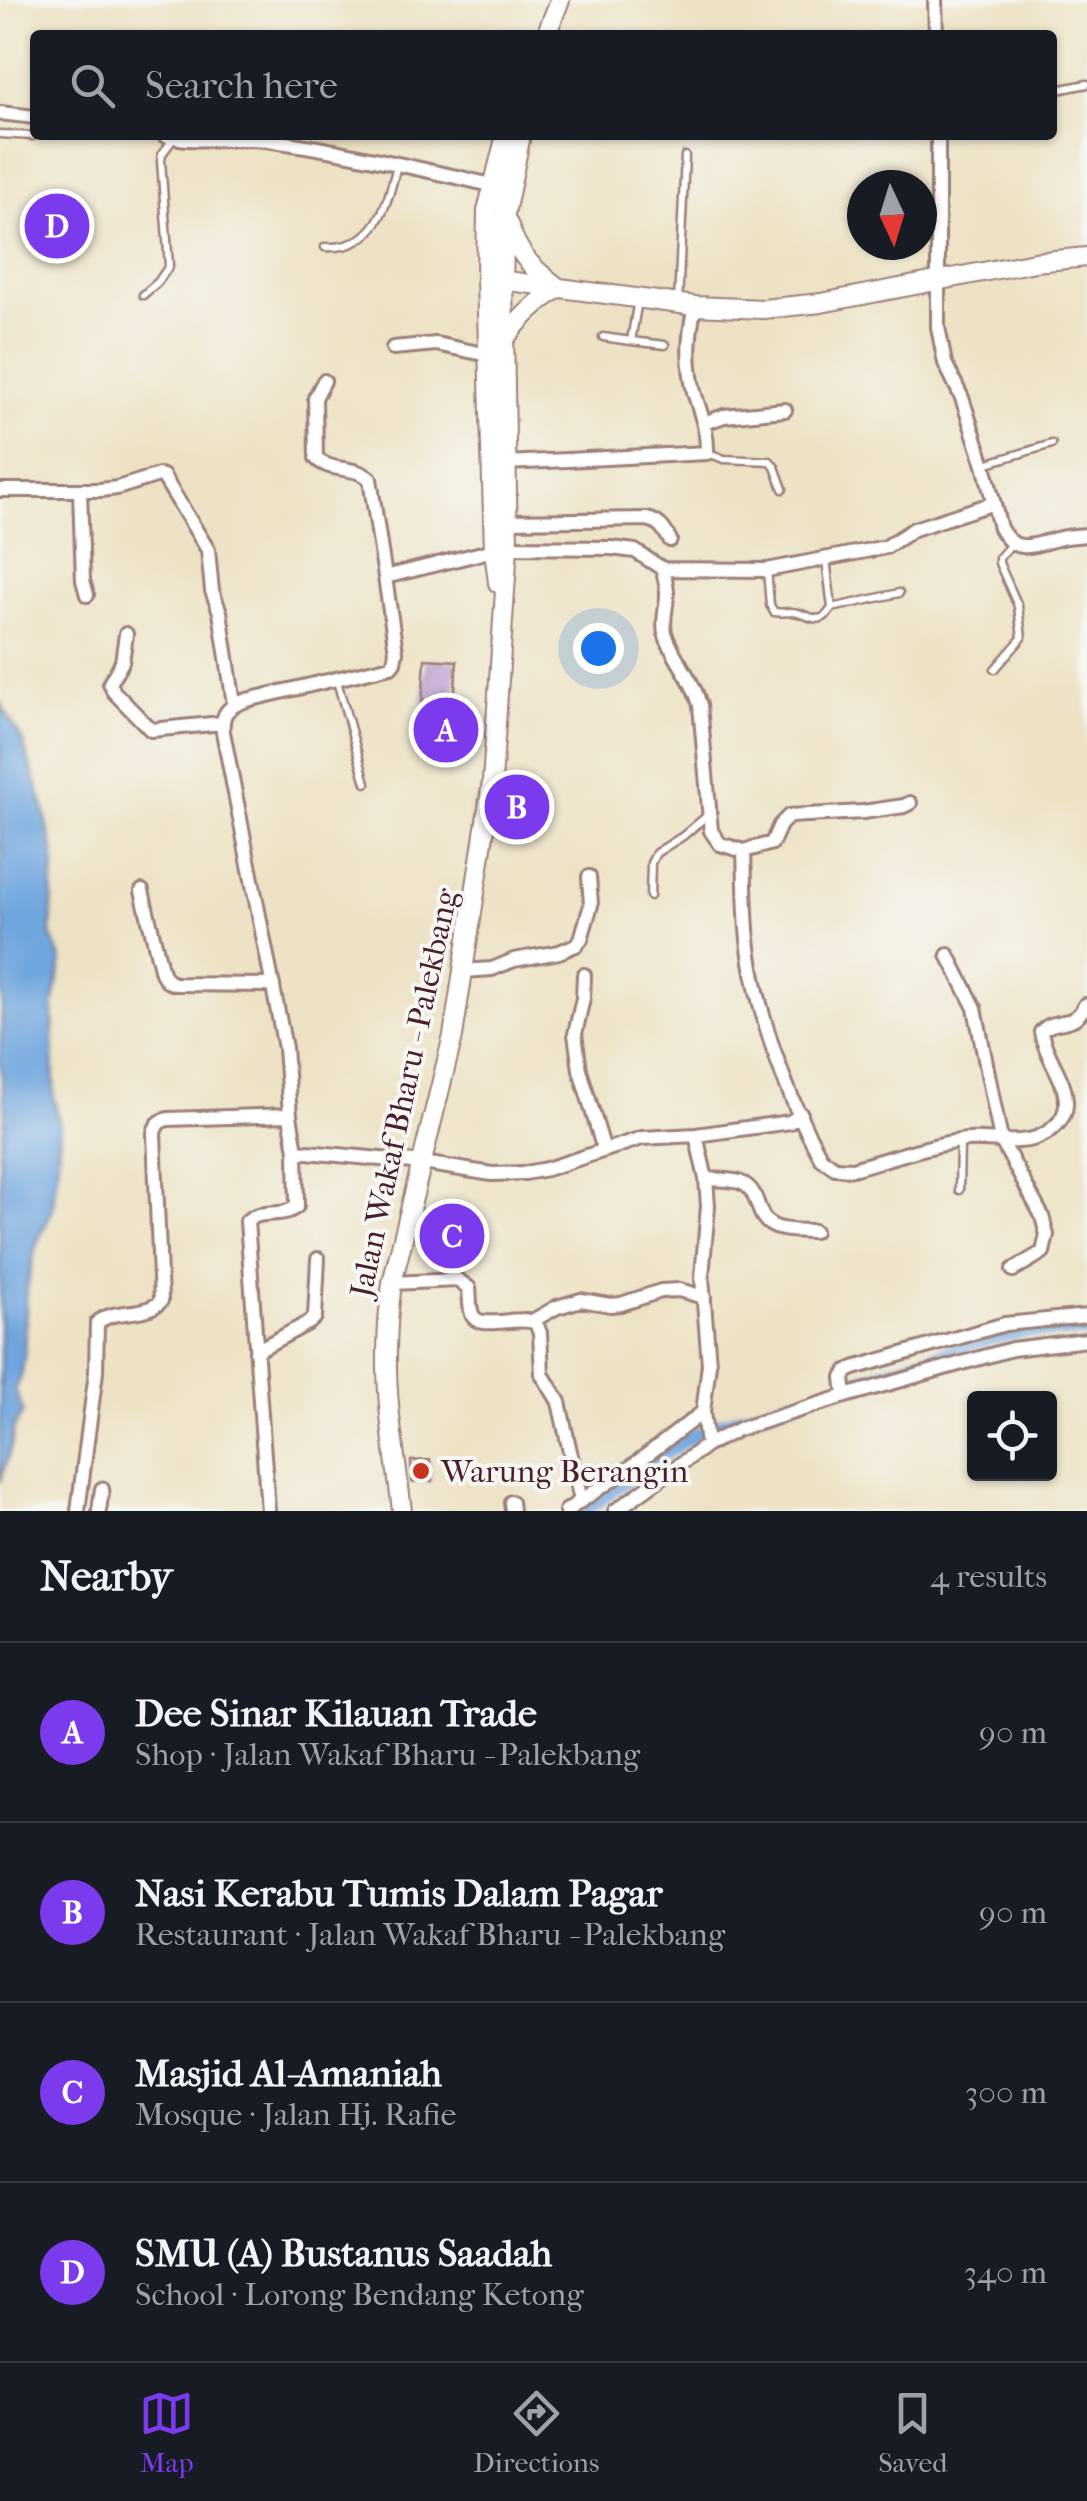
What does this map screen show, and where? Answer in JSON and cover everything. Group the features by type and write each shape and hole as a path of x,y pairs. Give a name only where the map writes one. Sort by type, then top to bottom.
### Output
{"main road":[{"path":"548,30 560,0"},
{"name":"Jalan Wakaf Bharu - Palekbang","path":"402,1511 386,1356 392,1283 450,1052 492,782 504,628 488,355 494,279 505,214 500,187 505,140"},
{"name":"Jalan Wakaf Bharu - Palekbang","path":"501,549 508,521 504,340 488,211 519,140"},
{"path":"505,214 514,244 534,270 559,288"},
{"path":"494,279 686,305 764,308 790,307 1035,262 1087,257"},
{"path":"504,340 538,301 559,288"}],"street":[{"path":"935,0 936,30"},
{"path":"0,113 30,116"},
{"path":"265,140 500,187"},
{"path":"938,140 938,327 945,364 962,398 1000,528 1012,543 1030,546 1087,535"},
{"path":"506,463 707,453 707,434 693,386 686,305"},
{"path":"393,348 436,344 488,355"},
{"path":"268,1511 247,1221 257,1214 288,1213 297,1206 296,1150 285,1048 222,723 226,711 234,704 386,668 396,658 370,480 363,473 323,465 316,458 315,398 324,381"},
{"path":"704,423 724,416 785,410"},
{"path":"0,490 80,491 117,488 159,475 165,479 208,550 234,704"},
{"path":"80,491 82,570 87,595"},
{"path":"384,576 501,549 612,548 635,552 663,569 767,570 888,546 914,529 994,503"},
{"path":"508,521 648,518 664,528 670,540"},
{"path":"663,569 667,592 664,630 700,705 715,841 744,852 772,843 789,816 863,812 910,803"},
{"path":"126,634 122,662 110,683 145,726 157,730 222,723"},
{"path":"744,852 747,931 756,988 776,1059 821,1158 834,1168 960,1142 1036,1138 1051,1130 1064,1114 1066,1102 1045,1050 1042,1028 1075,1019 1085,1005"},
{"path":"463,972 492,970 514,960 576,945 591,906 589,877"},
{"path":"142,891 167,981 272,984"},
{"path":"948,956 975,1008 1001,1140 1042,1216 1046,1235 1043,1252 1013,1270"},
{"path":"584,975 584,995 575,1034 580,1070 604,1150"},
{"path":"296,1150 492,1174 525,1172 548,1169 642,1138 790,1122 800,1114"},
{"path":"78,1511 96,1372 97,1323 107,1316 150,1309 160,1301 156,1126 168,1119 290,1115"},
{"path":"696,1135 708,1206 702,1277 709,1364 703,1412 706,1441"},
{"path":"706,1179 746,1184 753,1190 763,1218 776,1227 814,1231"},
{"path":"256,1350 315,1318 318,1259"},
{"path":"392,1283 458,1280 469,1288 472,1315 477,1321 534,1320 540,1333 542,1374 560,1406 580,1501"},
{"path":"534,1320 581,1300 621,1304 661,1291 680,1290 704,1297"},
{"path":"844,1389 844,1374 854,1368 1006,1324 1087,1316"},
{"path":"615,1511 706,1441 844,1389 1012,1349 1087,1340"},
{"path":"566,1511 703,1412"},
{"path":"98,1511 102,1489"}],"lane":[{"path":"1057,90 1087,84"},
{"path":"0,134 30,136"},
{"path":"143,295 169,266 161,160 167,140"},
{"path":"685,156 686,305"},
{"path":"325,247 340,248 370,231 383,215 398,164"},
{"path":"631,340 639,299"},
{"path":"603,337 665,345"},
{"path":"984,464 1052,444"},
{"path":"707,453 770,462 782,490"},
{"path":"994,669 1022,638 1018,606 999,563 1012,543"},
{"path":"767,570 770,605 777,614 791,612 821,618 832,608 826,558"},
{"path":"832,608 899,593"},
{"path":"336,679 366,782"},
{"path":"650,896 651,863 656,852 710,813"},
{"path":"959,1190 960,1142"}],"water":[{"path":"0,703 22,740 44,808 54,855 51,934 62,961 53,1005 54,1098 60,1126 57,1174 52,1211 36,1245 27,1288 24,1359 15,1389 23,1412 14,1427 0,1482 0,1149 5,1118 0,1055 5,932 0,896"}],"building":[{"path":"425,659 457,661 454,704 470,705 469,724 453,723 451,743 420,740"},
{"path":"435,1221 474,1229 469,1252 442,1246 439,1259 427,1257"},
{"name":"Warung Berangin","path":"430,1460 432,1481 412,1482 411,1461"}],"waterway":[{"path":"834,1389 987,1339 1026,1331 1087,1331"},
{"path":"583,1511 681,1442 709,1428 793,1401"}],"place":[{"name":"SMU (A) Bustanus Saadah","path":"57,226"},
{"name":"Dee Sinar Kilauan Trade","path":"446,730"},
{"name":"Nasi Kerabu Tumis Dalam Pagar","path":"517,807"},
{"name":"Masjid Al-Amaniah","path":"452,1236"},
{"name":"Warung Berangin","path":"421,1471"}]}
